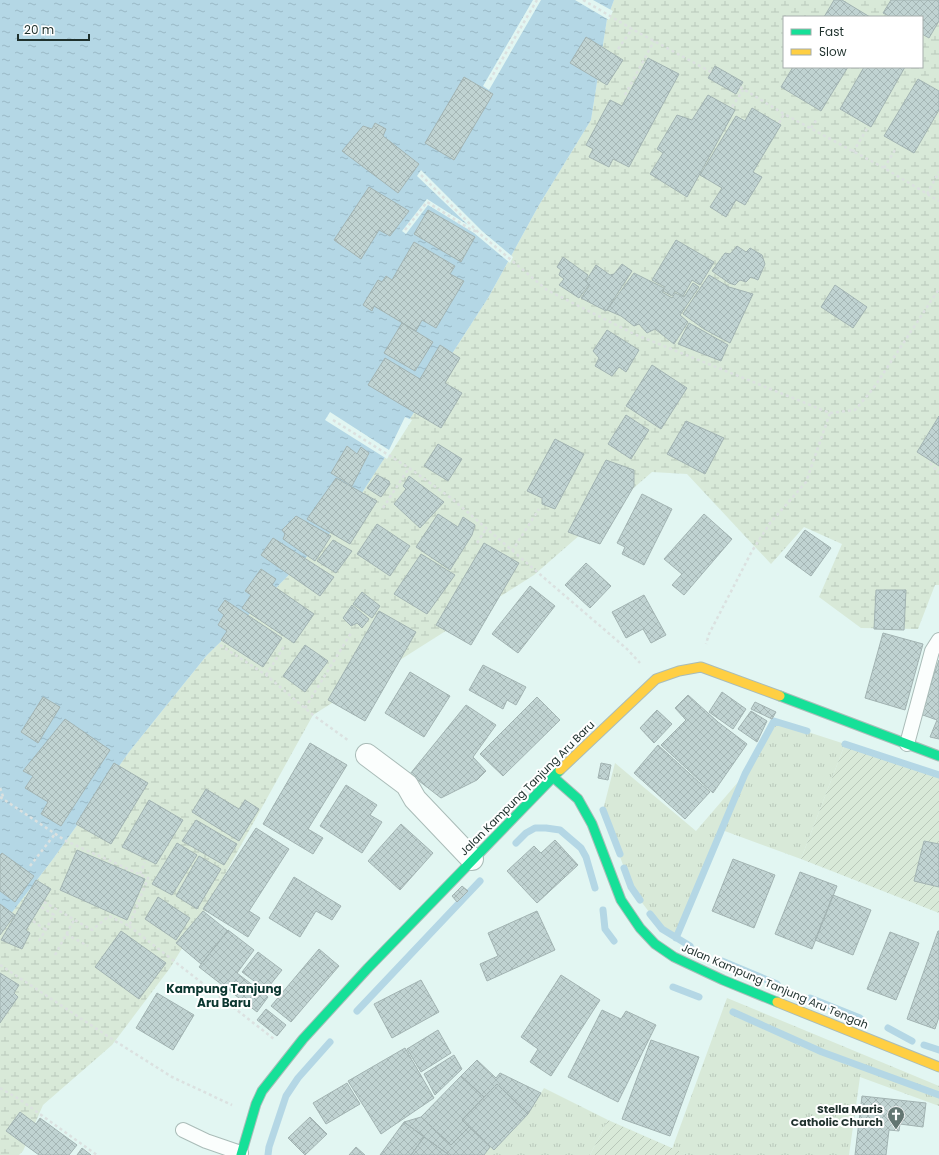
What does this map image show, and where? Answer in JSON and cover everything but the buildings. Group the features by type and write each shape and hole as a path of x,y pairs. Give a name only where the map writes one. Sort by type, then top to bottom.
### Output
{"street":[{"name":"Jalan Kampung Tanjung Aru Baru","path":"241,1154 256,1104 262,1091 303,1038 472,859 553,777 656,679 679,671 701,667 726,675 939,756"},
{"path":"367,755 407,785 415,799 472,859"},
{"name":"Jalan Kampung Tanjung Aru Tengah","path":"553,777 578,799 592,824 621,900 640,928 655,944 674,958 723,980 939,1068"}],"lane":[{"path":"907,744 932,651 939,640"},
{"path":"183,1130 206,1141 241,1154"}],"path":[{"path":"490,80 537,0"},
{"path":"583,0 632,29 712,72"},
{"path":"618,49 632,29"},
{"path":"625,95 654,41"},
{"path":"740,87 784,114 884,168 939,201"},
{"path":"732,107 743,90"},
{"path":"779,123 784,114"},
{"path":"811,128 817,119"},
{"path":"853,152 868,127"},
{"path":"884,168 895,150"},
{"path":"927,194 939,172"},
{"path":"421,175 479,233 547,290 634,334 830,413 855,410 873,389 939,288"},
{"path":"405,230 427,202 479,233"},
{"path":"701,667 709,634 752,551 770,523 806,482 830,413"},
{"path":"333,420 409,468 451,498 486,530 627,649 656,679"},
{"path":"930,463 939,474"},
{"path":"383,508 409,468"},
{"path":"512,551 539,509"},
{"path":"477,543 486,530"},
{"path":"305,708 350,632"},
{"path":"220,645 266,675 305,708 367,755"},
{"path":"266,675 285,645"},
{"path":"0,788 4,800"},
{"path":"0,797 66,841 148,878 130,926"},
{"path":"30,866 55,834"},
{"path":"140,874 145,862"},
{"path":"44,902 92,930 109,916 130,926 291,1053"},
{"path":"39,941 54,915 41,907"},
{"path":"55,955 74,920"},
{"path":"33,921 46,930"},
{"path":"66,934 88,946"},
{"path":"0,965 172,1077 253,1115"},
{"path":"0,1088 19,1099 97,1155"}],"green space":[{"path":"614,0 939,0 939,585 935,585 918,629 861,628 819,597 842,544 804,527 771,564 687,474 652,472 534,575 313,715 203,914 170,968 112,1045 43,1105 23,1151 19,1155 0,1155 0,928 53,859 129,752 207,655 347,516 488,298 539,205 591,120 607,19"},
{"path":"774,721 845,744 801,859 722,830 676,938 662,929 631,887 603,810 615,763 696,831 745,774"},
{"path":"845,744 939,775 939,913 801,859"},
{"path":"727,998 939,1086 939,1106 860,1077 849,1155 688,1155 672,1149"},
{"path":"544,1088 608,1120 590,1155 484,1155 490,1147 494,1150 528,1114"},
{"path":"608,1120 688,1155 590,1155"}],"water":[{"path":"0,0 614,0 607,19 591,120 539,205 488,298 347,516 207,655 129,752 53,859 0,928"}],"pier":[{"path":"533,0 541,0 489,90 483,86"},
{"path":"575,0 593,0 613,11 609,20"},
{"path":"421,170 482,231 513,257 510,263 474,233 428,205 406,234 402,231 427,199 468,225 417,176"},
{"path":"330,412 389,450 405,417 412,420 387,459 325,420"}],"waterway":[{"path":"676,938 745,774 774,721 807,731"},
{"path":"845,744 939,775"},
{"path":"603,810 620,854"},
{"path":"516,843 526,833 535,828 560,830 581,848 586,857 595,888"},
{"path":"624,868 631,887 640,900"},
{"path":"357,1011 480,881"},
{"path":"603,910 605,929 614,941"},
{"path":"650,914 662,929 690,946"},
{"path":"722,961 777,984"},
{"path":"673,987 699,997"},
{"path":"810,998 860,1018"},
{"path":"733,1012 822,1052 939,1095"},
{"path":"888,1028 912,1041"},
{"path":"268,1155 269,1147 286,1096 298,1078 330,1042"},
{"path":"924,1045 939,1050"}],"traffic: fast":[{"path":"780,696 939,756"},
{"path":"241,1155 256,1104 262,1091 303,1039 368,968 560,770"},
{"path":"553,777 578,799 592,824 621,900 640,928 655,944 674,957 723,980 777,1002"}],"traffic: slow":[{"path":"560,770 656,679 679,671 701,667 780,696"},
{"path":"777,1002 939,1067"}],"place":[{"name":"Stella Maris Catholic Church","path":"896,1130"}],"district":[{"name":"Kampung Tanjung Aru Baru","path":"224,995"}]}
